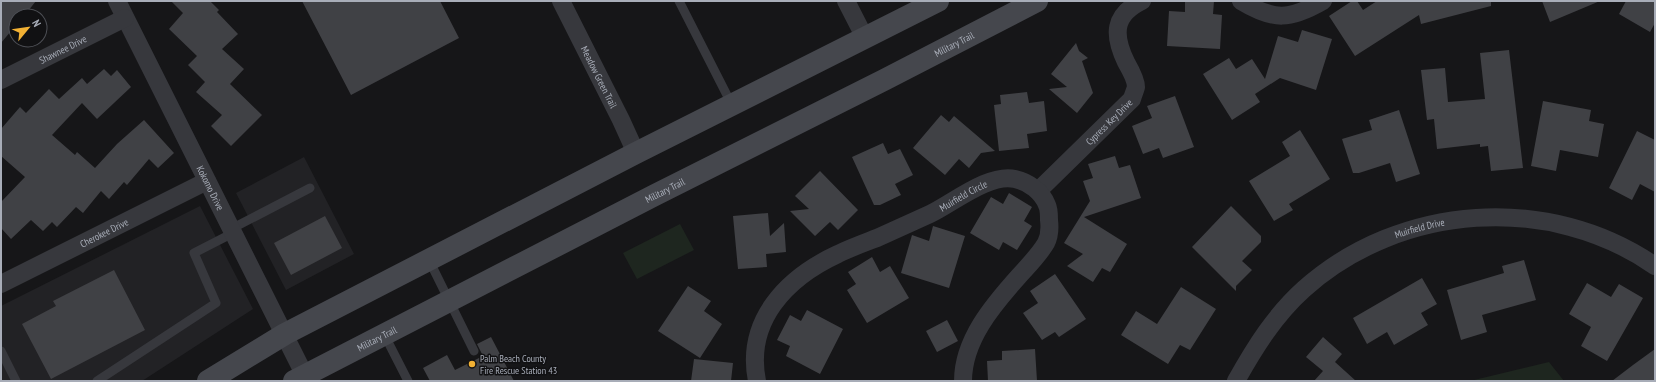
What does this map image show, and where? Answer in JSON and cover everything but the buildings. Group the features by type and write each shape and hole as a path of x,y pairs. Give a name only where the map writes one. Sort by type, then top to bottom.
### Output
{"main road":[{"path":"208,381 285,334 636,153 938,1"},
{"name":"Military Trail","path":"299,378 449,300 1037,1"}],"street":[{"name":"Kokomo Drive","path":"117,1 285,334 299,378"},
{"name":"Meadow Green Trail","path":"561,1 636,153"},
{"path":"846,1 865,38"},
{"name":"Cypress Key Drive","path":"1038,191 1132,99 1136,87 1133,74 1123,56 1117,38 1118,25 1124,13 1142,1"},
{"path":"1241,1 1259,12 1286,16 1299,13 1323,1"},
{"name":"Shawnee Drive","path":"1,80 125,18"},
{"name":"Muirfield Circle","path":"757,381 755,366 757,336 771,305 790,285 813,267 837,254 932,213 988,182 1001,178 1014,179 1027,183 1038,191 1048,205 1050,231 1046,244 996,303 979,329 966,355 963,368 963,381"},
{"name":"Cherokee Drive","path":"1,284 207,180"},
{"name":"Muirfield Drive","path":"1236,381 1254,348 1272,323 1304,289 1324,273 1357,252 1393,235 1430,224 1482,216 1520,217 1559,224 1609,240 1655,266"}],"lane":[{"path":"679,1 732,105"},
{"path":"97,381 216,303 194,253 310,188"},
{"path":"429,260 474,350"},
{"path":"384,334 408,381"},
{"path":"1,351 16,381"}],"shaded area":[{"path":"304,157 354,254 286,290 236,193"},
{"path":"200,206 253,309 142,381 1,381 1,306"},
{"path":"680,224 694,250 637,279 623,253"},
{"path":"1549,362 1564,381 1470,381"}],"place":[{"name":"Palm Beach County Fire Rescue Station 43","path":"472,364"}]}
